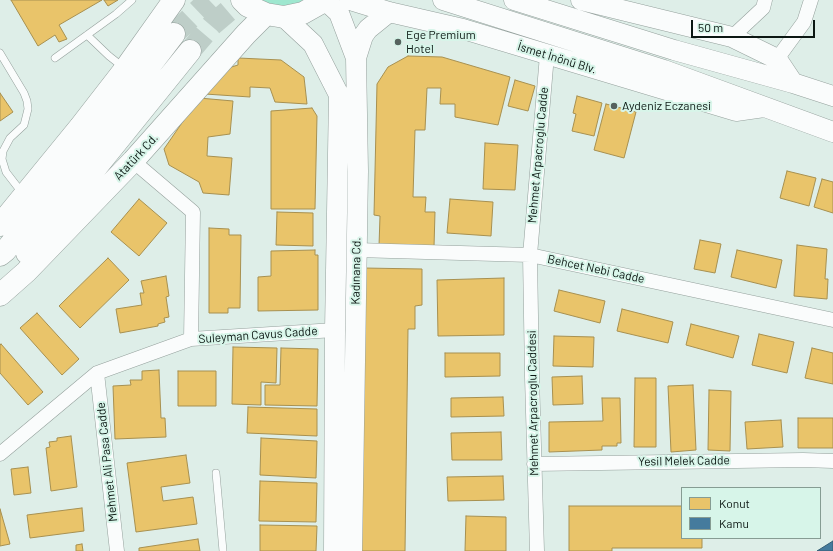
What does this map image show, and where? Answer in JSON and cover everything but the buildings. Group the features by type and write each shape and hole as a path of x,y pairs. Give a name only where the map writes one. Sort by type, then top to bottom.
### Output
{"main road":[{"path":"242,0 248,6 275,16 303,13 324,0"},
{"name":"Kadınana Cd.","path":"324,0 339,13 356,58 358,171 352,551"},
{"name":"İsmet İnönü Blv.","path":"350,0 393,6 420,20 463,29 547,56 736,111 764,107"},
{"name":"İsmet İnönü Blv.","path":"443,0 664,70 833,132"},
{"path":"514,0 674,50 793,83 833,96"},
{"path":"581,0 732,37 777,59 793,83"},
{"path":"0,225 80,127 125,68 169,2"},
{"path":"356,58 363,36 368,29 393,6"},
{"name":"Atatürk Cd.","path":"0,295 26,272 133,161 246,34 275,16"},
{"name":"Kadınana Cd.","path":"275,16 313,44 339,95 335,330 334,551"},
{"path":"0,255 5,251 54,191 174,34"},
{"path":"0,287 190,51"}],"street":[{"path":"732,37 763,8 765,0"},
{"path":"777,59 804,22 811,0"},
{"name":"Mehmet Arpacroglu Cadde","path":"530,255 547,56"},
{"path":"133,161 193,212 191,339"},
{"name":"Behcet Nebi Cadde","path":"356,250 530,255 833,320"},
{"name":"Mehmet Arpacroglu Caddesi","path":"530,255 537,551"},
{"name":"Suleyman Cavus Cadde","path":"0,454 97,373 191,339 335,330"},
{"name":"Mehmet Ali Pasa Cadde","path":"97,373 117,551"},
{"name":"Yesil Melek Cadde","path":"534,464 803,460 833,461"}],"lane":[{"path":"55,58 116,14 132,0"},
{"path":"87,35 109,56 125,68"},
{"path":"0,53 24,92 27,101 28,109 24,125 10,138 3,151 2,159 6,172 24,195"},
{"path":"216,473 223,551"}],"green space":[{"path":"254,0 306,0 298,5 282,8"}],"tunnel":[{"path":"174,34 209,0"},
{"path":"190,51 212,25 241,0"}],"place":[{"name":"Ege Premium Hotel","path":"398,42"},
{"name":"Aydeniz Eczanesi","path":"614,106"}]}
